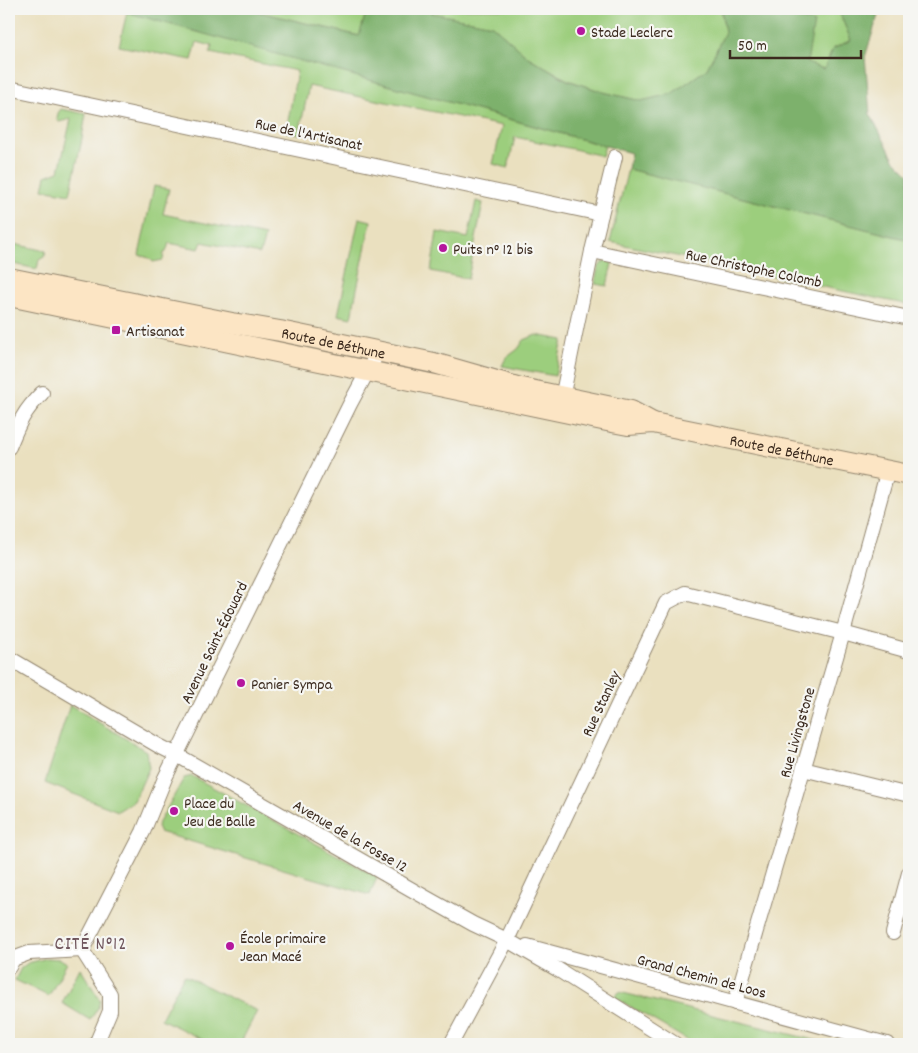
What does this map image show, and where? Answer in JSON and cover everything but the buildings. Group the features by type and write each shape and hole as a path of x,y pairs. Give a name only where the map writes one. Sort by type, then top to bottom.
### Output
{"main road":[{"name":"Route de Béthune","path":"9,278 232,324 280,331 434,362 521,388 561,403"},
{"name":"Route de Béthune","path":"9,296 368,371 561,403 631,411 654,423 909,475"}],"street":[{"name":"Rue de l'Artisanat","path":"9,88 601,214"},
{"path":"561,403 592,251 614,157"},
{"name":"Rue Christophe Colomb","path":"592,251 909,318"},
{"name":"Avenue Saint-Édouard","path":"82,950 143,832 165,778 343,418 378,352"},
{"path":"9,447 24,413 42,393"},
{"name":"Rue Livingstone","path":"735,1002 844,633 888,470"},
{"name":"Rue Stanley","path":"451,1044 507,940 666,603 685,593 909,651"},
{"name":"Avenue de la Fosse 12","path":"9,658 464,920 507,940 557,968 675,1044"},
{"path":"803,769 909,795"},
{"path":"893,932 908,880"},
{"name":"Grand Chemin de Loos","path":"507,940 887,1044"},
{"path":"9,967 13,959 29,953 82,950 110,994 110,1011 96,1044"}],"green space":[{"path":"115,9 249,9 359,36 367,9 432,9 432,13 492,25 528,57 567,80 603,92 641,101 671,94 707,69 725,32 721,9 792,9 793,17 814,22 807,63 824,69 833,49 851,40 840,14 840,9 880,9 865,57 870,114 894,159 909,174 909,240 628,169 631,153"},
{"path":"249,9 367,9 360,36"},
{"path":"432,9 721,9 725,32 707,69 671,94 641,101 603,92 568,80 528,57 492,25 432,13"},
{"path":"792,9 840,9 840,14 851,40 833,49 824,69 807,64"},
{"path":"127,12 605,146 602,156 515,137 508,168 493,164 502,126 309,86 299,134 286,132 297,71 210,53 212,46 197,42 192,60 119,46"},
{"path":"61,109 86,114 70,194 43,189 46,176 59,171 71,119 59,122 57,119"},
{"path":"628,169 909,240 909,305 610,242"},
{"path":"154,186 169,189 163,214 265,236 260,254 202,242 199,249 169,243 163,260 153,262 149,258 139,255"},
{"path":"476,201 483,203 468,279 431,271 437,232 468,238"},
{"path":"359,218 371,221 351,318 338,315"},
{"path":"9,243 46,251 44,257 39,260 37,269 9,263"},
{"path":"613,259 607,286 595,284 597,271 601,264"},
{"path":"536,335 563,340 555,376 502,366 506,358 518,349 524,340"},
{"path":"70,705 146,751 149,768 134,801 118,811 45,783"},
{"path":"192,776 377,877 370,895 159,832 157,826 184,778"},
{"path":"47,958 60,959 67,963 48,996 15,980 21,968 28,963"},
{"path":"80,968 100,1000 98,1008 90,1020 62,1003"},
{"path":"184,975 257,1011 240,1044 211,1044 161,1019"},
{"path":"619,992 830,1044 694,1044 614,997"}],"place":[{"name":"Stade Leclerc","path":"581,31"},
{"name":"Puits n° 12 bis","path":"443,248"},
{"name":"Artisanat","path":"116,330"},
{"name":"Panier Sympa","path":"241,683"},
{"name":"Place du Jeu de Balle","path":"174,811"},
{"name":"École primaire Jean Macé","path":"230,946"}],"district":[{"name":"CITÉ N°12","path":"91,942"}]}
